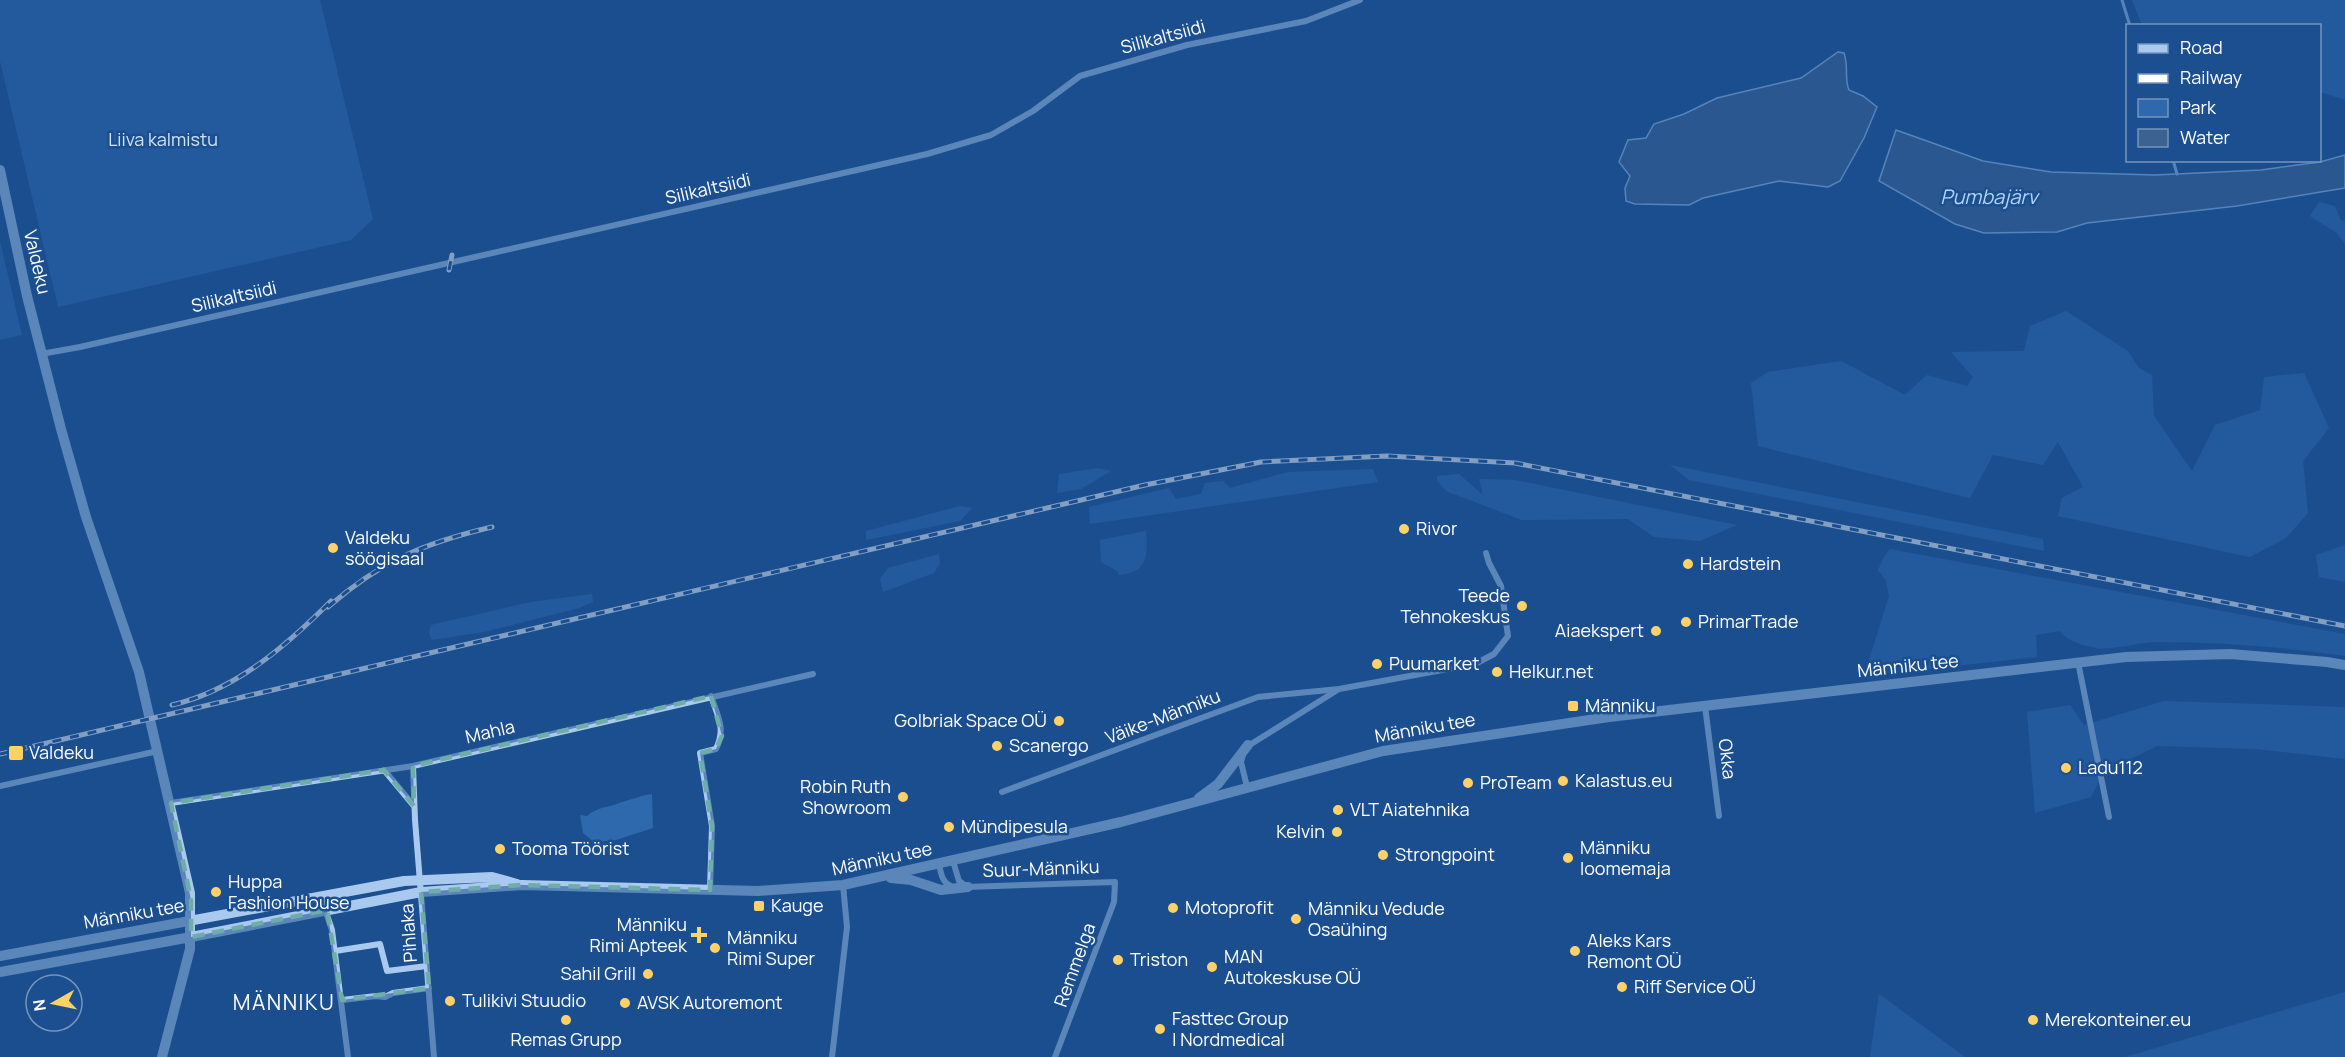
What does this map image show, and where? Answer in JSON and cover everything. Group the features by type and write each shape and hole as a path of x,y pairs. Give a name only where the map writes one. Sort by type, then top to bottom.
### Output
{"street":[{"name":"Silikaltsiidi","path":"42,354 927,154 991,135 1033,111 1080,76 1187,45 1306,21 1360,0"},
{"name":"Valdeku","path":"0,170 42,354 86,517 136,660 159,750 190,893 191,937 186,968 162,1057"},
{"name":"Väike-Männiku","path":"1002,792 1258,697 1339,689 1475,664 1494,654 1508,636 1501,586 1486,553"},
{"name":"Männiku tee","path":"0,972 421,892 522,885 783,891 843,885 1121,822 1357,757 1415,745 1609,717 2136,657 2230,654 2345,665"},
{"path":"2078,662 2099,757 2109,817"},
{"name":"Mahla","path":"171,803 413,766 813,674"},
{"name":"Väike-Männiku","path":"1248,745 1322,702 1339,689"},
{"path":"710,890 712,826 700,753 716,749 722,736 711,696"},
{"name":"Okka","path":"1705,705 1719,816"},
{"path":"1247,787 1241,762 1248,745"},
{"path":"1194,802 1218,784 1248,745"},
{"path":"0,786 159,750"},
{"name":"Pihlaka","path":"413,766 414,806 434,1057"},
{"path":"384,770 414,806"},
{"name":"Suur-Männiku","path":"953,861 959,881 968,887"},
{"name":"Suur-Männiku","path":"939,864 946,884 968,887 1115,882"},
{"name":"Männiku tee","path":"0,956 420,879 492,877 522,885"},
{"path":"885,877 911,880 941,890 968,887"},
{"name":"Remmelga","path":"1055,1057 1114,903 1115,882"},
{"path":"832,1057 847,927 843,885"},
{"path":"321,897 332,930 348,1057"},
{"path":"335,951 380,944 387,971 427,966"},
{"path":"342,1000 385,997 393,993 429,988"}],"highlighted area":[{"path":"711,696 722,736 716,749 700,753 712,826 710,890 522,885 421,892 429,988 342,1000 327,910 191,937 191,900 171,803 384,770 414,806 413,766"}],"green space":[{"name":"Liiva kalmistu","path":"0,0 320,0 373,219 351,240 58,307 0,61"},
{"path":"2132,0 2345,0 2345,100 2321,92 2321,24 2142,24"},
{"path":"2319,202 2335,206 2341,221 2345,220 2345,244 2337,233 2310,216"},
{"path":"0,241 22,335 0,340"},
{"path":"2066,311 2128,351 2139,368 2152,375 2154,416 2192,471 2215,425 2260,410 2264,377 2304,373 2329,428 2303,461 2308,513 2286,538 2250,557 2058,516 2062,498 2083,487 2058,442 2043,465 1993,455 1970,498 1758,446 1751,383 1768,372 1841,361 1905,395 1927,375 1967,386 1973,377 1951,352 2024,351 2030,326"},
{"path":"1670,465 2043,539 2044,551 1689,480"},
{"path":"1098,468 1111,471 1081,489 1057,493 1059,474"},
{"path":"1373,469 1378,482 1090,524 1089,507 1169,488 1176,499 1201,494 1205,483 1223,481 1230,488 1288,472"},
{"path":"1459,474 1483,495 1479,479 1515,480 1737,525 1700,541 1654,537 1628,519 1522,520 1446,491 1437,481 1437,476"},
{"path":"960,506 972,508 960,521 866,540 866,531"},
{"path":"1146,531 1146,555 1141,567 1136,571 1119,575 1117,571 1101,562 1100,540"},
{"path":"2345,545 2345,582 2319,577 2316,555"},
{"path":"1890,549 2345,634 2345,656 2207,643 2153,642 2103,649 2071,640 2060,631 2036,635 2037,657 1864,676 1889,596 1886,581 1878,570"},
{"path":"939,554 940,563 934,573 883,592 880,579 888,568"},
{"path":"592,594 593,602 579,608 484,632 432,640 429,633 431,625 531,602"},
{"path":"2164,701 2345,707 2345,759 2256,749 2157,746 2103,773 2091,797 2035,813 2027,712 2070,705 2084,725"},
{"path":"652,794 653,828 616,840 594,842 583,833 580,815 587,816 598,809"},
{"path":"2345,992 2345,1057 2125,1057"},
{"path":"1879,994 1965,1057 1870,1057"}],"water":[{"path":"1838,52 1844,53 1849,90 1863,96 1877,107 1864,138 1840,181 1828,187 1779,181 1703,198 1689,205 1635,204 1626,201 1625,188 1630,176 1619,162 1628,140 1646,138 1654,124 1684,114 1717,98 1801,78"},
{"name":"Pumbajärv","path":"1896,130 1983,161 2051,172 2155,175 2261,170 2321,162 2345,155 2345,188 2237,206 2087,223 2057,232 1984,233 1955,224 1879,181"}],"waterway":[{"path":"2122,0 2129,24"},
{"path":"2174,162 2177,174"}],"railway":[{"path":"449,270 452,255"},
{"path":"0,754 1145,485 1261,462 1387,456 1515,463 2345,626"},
{"path":"328,607 366,577 404,556 445,540 492,527"},
{"path":"172,705 218,689 259,664 278,650 331,601"}],"place":[{"name":"Rivor","path":"1404,529"},
{"name":"Valdeku söögisaal","path":"333,548"},
{"name":"Hardstein","path":"1688,564"},
{"name":"Teede Tehnokeskus","path":"1522,606"},
{"name":"PrimarTrade","path":"1686,622"},
{"name":"Aiaekspert","path":"1656,631"},
{"name":"Puumarket","path":"1377,664"},
{"name":"Helkur.net","path":"1497,672"},
{"name":"Männiku","path":"1573,706"},
{"name":"Golbriak Space OÜ","path":"1059,721"},
{"name":"Scanergo","path":"997,746"},
{"name":"Valdeku","path":"16,753"},
{"name":"Ladu112","path":"2066,768"},
{"name":"Kalastus.eu","path":"1563,781"},
{"name":"ProTeam","path":"1468,783"},
{"name":"Robin Ruth Showroom","path":"903,797"},
{"name":"VLT Aiatehnika","path":"1338,810"},
{"name":"Mündipesula","path":"949,827"},
{"name":"Kelvin","path":"1337,832"},
{"name":"Tooma Töörist","path":"500,849"},
{"name":"Strongpoint","path":"1383,855"},
{"name":"Männiku loomemaja","path":"1568,858"},
{"name":"Huppa Fashion House","path":"216,892"},
{"name":"Kauge","path":"759,906"},
{"name":"Motoprofit","path":"1173,908"},
{"name":"Männiku Vedude Osaühing","path":"1296,919"},
{"name":"Männiku Rimi Apteek","path":"699,935"},
{"name":"Männiku Rimi Super","path":"715,948"},
{"name":"Aleks Kars Remont OÜ","path":"1575,951"},
{"name":"Triston","path":"1118,960"},
{"name":"MAN Autokeskuse OÜ","path":"1212,967"},
{"name":"Sahil Grill","path":"648,974"},
{"name":"Riff Service OÜ","path":"1622,987"},
{"name":"Tulikivi Stuudio","path":"450,1001"},
{"name":"AVSK Autoremont","path":"625,1003"},
{"name":"Remas Grupp","path":"566,1020"},
{"name":"Merekonteiner.eu","path":"2033,1020"},
{"name":"Fasttec Group | Nordmedical","path":"1160,1029"}],"district":[{"name":"MÄNNIKU","path":"284,1003"}]}
